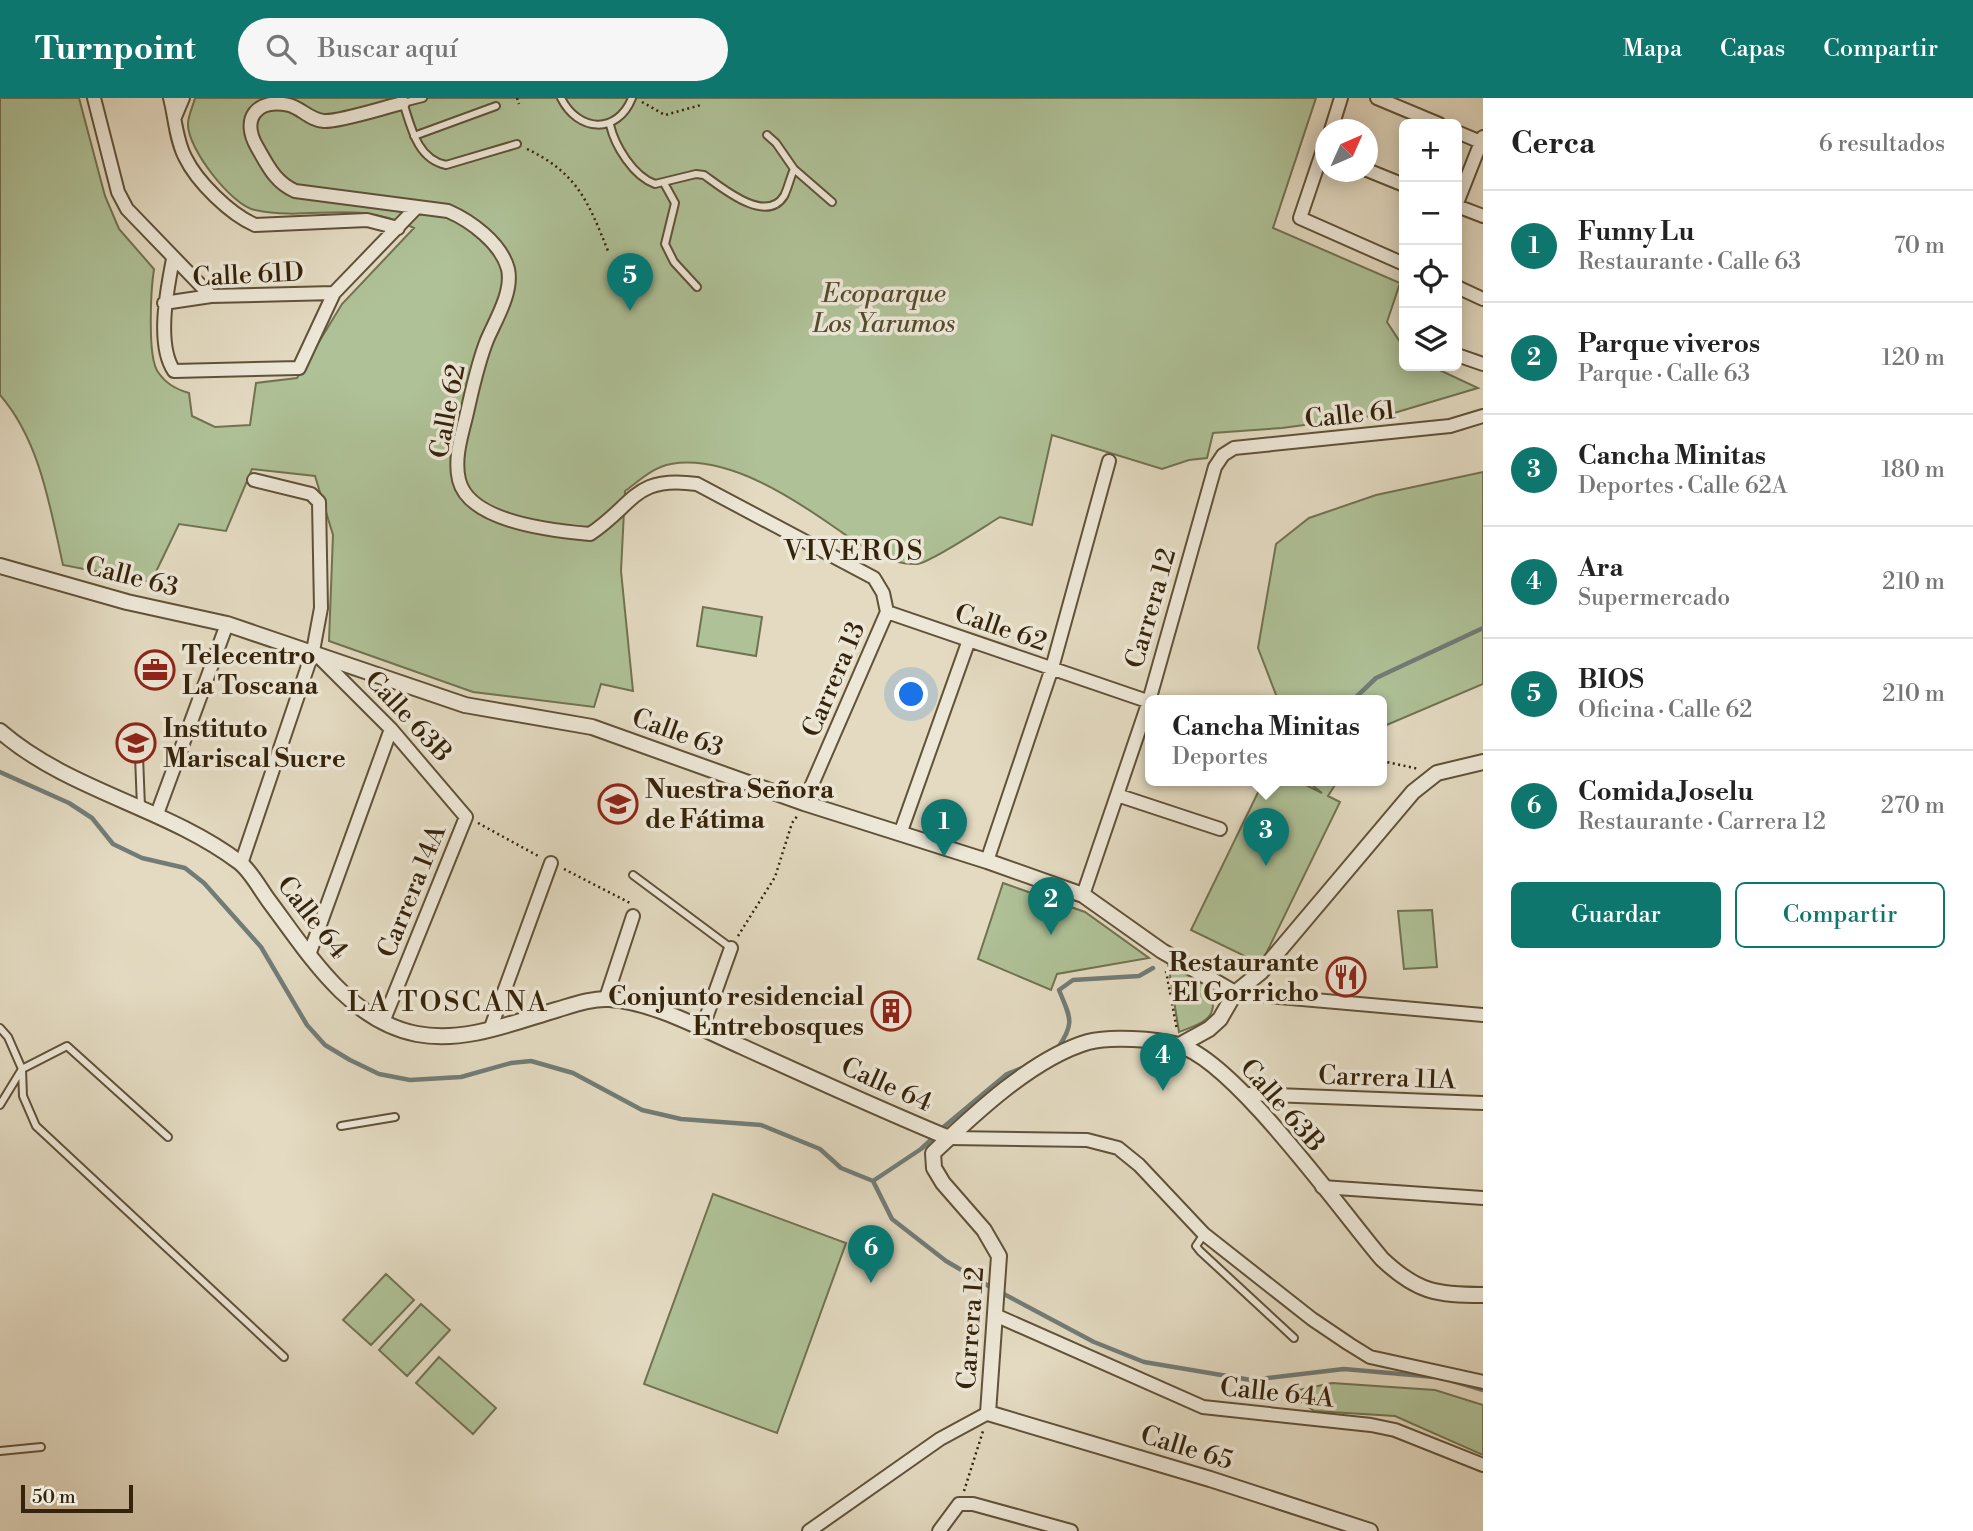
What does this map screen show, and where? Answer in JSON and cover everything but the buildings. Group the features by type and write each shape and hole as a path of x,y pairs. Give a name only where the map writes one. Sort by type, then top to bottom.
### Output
{"street":[{"path":"94,98 122,201 173,259 211,296"},
{"path":"170,98 183,155 194,172 242,219 255,225 367,220 398,228"},
{"path":"175,117 183,98"},
{"path":"1334,119 1341,98"},
{"path":"1377,98 1427,119"},
{"name":"Calle 62","path":"402,100 325,121 290,106 272,105 256,110 249,120 248,132 281,185 295,191 415,209 448,211 468,220 503,256 508,271 508,288 480,358 457,457 459,482 473,504 491,516 590,534 650,484 673,480 698,484 874,578 884,593 887,612 1145,699"},
{"path":"1462,134 1482,141 1462,191"},
{"path":"1378,174 1399,183"},
{"path":"1315,177 1300,218 1399,262"},
{"path":"1462,206 1483,216"},
{"path":"173,259 164,303 168,362 174,371 299,368 334,293 415,209"},
{"path":"1462,290 1483,299"},
{"name":"Calle 61D","path":"164,303 211,296 334,293"},
{"path":"1462,357 1483,365"},
{"name":"Calle 61","path":"1223,455 1234,448 1450,426 1483,416"},
{"name":"Carrera 12","path":"1152,695 1215,467 1223,455"},
{"path":"987,861 1052,668 1109,461"},
{"path":"241,863 313,651 321,608 319,502 311,494 254,480"},
{"name":"Calle 63","path":"0,566 127,602 227,624 313,651 465,705 592,727 804,803 987,861 1083,895 1162,951 1235,993 1483,1015"},
{"name":"Carrera 13","path":"804,803 887,612"},
{"path":"158,814 227,624"},
{"path":"900,834 969,640"},
{"name":"Calle 63B","path":"313,651 391,729 466,817"},
{"name":"Carrera 12","path":"1083,895 1145,715"},
{"path":"309,954 391,729"},
{"name":"Calle 64","path":"0,731 22,750 158,814 241,863 309,954 351,1002 383,1022 416,1034 455,1036 490,1030 580,1002 606,999 630,1002 702,1029 949,1138 1087,1140 1118,1148 1139,1165 1204,1234 1312,1320 1370,1357 1483,1382"},
{"path":"1180,1045 1209,1029 1220,1019 1235,993 1261,972 1413,792 1437,773 1483,762"},
{"path":"1117,795 1220,829"},
{"name":"Carrera 14A","path":"383,1022 466,817"},
{"path":"490,1030 551,863"},
{"path":"606,999 633,916"},
{"path":"702,1029 731,948"},
{"name":"Calle 63B","path":"949,1138 1020,1078 1088,1042 1116,1039 1180,1045 1215,1066 1247,1094 1382,1259 1401,1277 1423,1290 1483,1295"},
{"name":"Carrera 11A","path":"1247,1094 1483,1103"},
{"name":"Carrera 12","path":"949,1138 933,1153 934,1168 993,1243 999,1256 1000,1272 988,1413"},
{"path":"1322,1187 1483,1198"},
{"name":"Calle 64A","path":"995,1315 1203,1407 1371,1425 1395,1430 1483,1465"},
{"path":"809,1531 940,1439 988,1413"},
{"name":"Calle 65","path":"988,1413 1210,1479 1370,1531"},
{"path":"939,1531 960,1504 973,1504 1071,1531"}],"lane":[{"path":"423,98 402,100 414,136 426,157 446,165 517,144"},
{"path":"561,98 565,107 581,121 595,127 610,125 634,98"},
{"path":"414,136 496,106"},
{"path":"610,125 615,142 642,176 654,184 696,174 704,175 758,207 777,203 783,197 794,169"},
{"path":"767,135 794,169 832,202"},
{"path":"664,183 675,203 665,244 667,253 697,287"},
{"path":"138,730 141,807"},
{"path":"633,875 731,948"},
{"path":"0,1028 8,1037 22,1069 23,1096 36,1126 284,1357"},
{"path":"0,1105 22,1069 67,1046 168,1137"},
{"path":"341,1126 395,1117"},
{"path":"1204,1234 1196,1246 1200,1251 1294,1338"},
{"path":"0,1451 41,1447"}],"path":[{"path":"517,98 519,104"},
{"path":"634,98 665,116 701,105"},
{"path":"517,144 554,162 567,174 581,192 608,251"},
{"path":"1387,762 1437,773"},
{"path":"731,948 775,877 792,823 804,803"},
{"path":"1162,951 1180,1045"},
{"name":"Carrera 12","path":"960,1504 988,1413"}],"green space":[{"name":"Ecoparque Los Yarumos","path":"0,98 79,98 105,196 119,229 154,269 152,352 158,372 168,383 189,393 192,416 215,427 250,425 256,383 297,378 342,304 414,228 372,214 276,213 245,206 223,187 195,147 188,124 195,98 1316,98 1273,228 1399,283 1387,322 1399,340 1399,371 1442,371 1478,388 1394,413 1282,428 1213,433 1207,458 1189,460 1162,469 1052,435 1032,525 1000,517 945,551 917,564 896,562 876,554 803,506 738,473 693,463 671,464 658,468 625,491 621,571 633,691 601,684 594,707 473,692 329,641 333,535 315,476 252,469 226,531 179,524 151,582 63,565 48,498 34,454 14,413 0,395"},
{"path":"1483,472 1483,684 1387,725 1387,695 1276,695 1258,648 1276,544 1309,518 1376,495"},
{"path":"703,607 762,617 756,656 697,646"},
{"path":"1261,786 1308,786 1322,793 1313,786 1334,786 1328,796 1340,802 1261,964 1191,930"},
{"path":"1003,883 1085,912 1149,958 1057,974 1051,990 978,959"},
{"path":"1432,910 1437,967 1404,969 1398,911"},
{"path":"1168,963 1210,988 1213,998 1211,1012 1203,1022 1179,1032"},
{"path":"713,1194 846,1243 777,1433 644,1384"},
{"path":"386,1274 414,1300 371,1345 343,1320"},
{"path":"421,1304 450,1330 407,1376 379,1350"},
{"path":"439,1357 496,1408 473,1434 416,1383"},
{"path":"1332,1383 1435,1390 1483,1405 1483,1455 1395,1416 1314,1411 1289,1392"}],"waterway":[{"path":"1358,695 1376,678 1483,628"},
{"path":"0,772 69,803 92,818 113,844 142,858 185,868 204,883 261,947 307,1025 325,1045 350,1060 379,1074 410,1080 461,1077 511,1063 531,1061 573,1073 642,1110 681,1119 761,1125 820,1149 841,1168 873,1181 892,1219 946,1261 992,1288"},
{"path":"1057,1049 1069,1026 1066,1007 1059,990 1073,980 1139,976 1153,968"},
{"path":"940,1130 1007,1074 1025,1067"},
{"path":"873,1181 921,1149 934,1137"},
{"path":"1000,1292 1094,1342 1144,1362 1251,1380 1344,1369 1435,1377"},
{"path":"1453,1381 1483,1390"}],"place":[{"name":"BIOS","path":"630,311"},
{"name":"Telecentro La Toscana","path":"155,670"},
{"name":"Instituto Mariscal Sucre","path":"136,743"},
{"name":"Nuestra Señora de Fátima","path":"618,804"},
{"name":"Funny Lu","path":"944,857"},
{"name":"Cancha Minitas","path":"1266,866"},
{"name":"Parque viveros","path":"1051,935"},
{"name":"Restaurante El Gorricho","path":"1346,977"},
{"name":"Conjunto residencial Entrebosques","path":"891,1011"},
{"name":"Ara","path":"1163,1091"},
{"name":"Comida Joselu","path":"871,1283"}],"district":[{"name":"VIVEROS","path":"854,550"},
{"name":"LA TOSCANA","path":"448,1001"}]}
